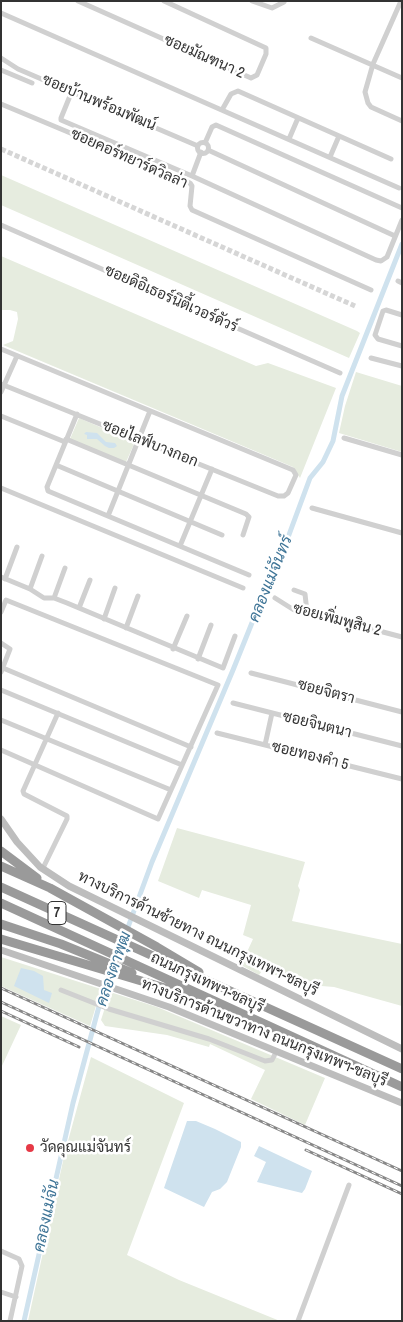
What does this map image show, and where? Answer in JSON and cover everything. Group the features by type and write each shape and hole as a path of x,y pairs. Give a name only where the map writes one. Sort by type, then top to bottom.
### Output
{"highway":[{"path":"1,851 50,888"},
{"path":"1,866 50,888 118,925 232,992"},
{"name":"ถนนกรุงเทพฯ-ชลบุรี","path":"1,888 402,1069"},
{"name":"ถนนกรุงเทพฯ-ชลบุรี","path":"1,903 402,1087"},
{"path":"3,924 61,944 103,965"},
{"path":"1,935 16,942"},
{"path":"1,939 103,965 159,986 221,1005"}],"main road":[{"name":"ทางบริการด้านซ้ายทาง ถนนกรุงเทพฯ-ชลบุรี","path":"1,820 16,842 43,868 69,886 143,924 402,1049"},
{"name":"ทางบริการด้านขวาทาง ถนนกรุงเทพฯ-ชลบุรี","path":"1,950 116,988 402,1104"}],"street":[{"name":"ซอยมัณฑนา 2","path":"78,1 251,78 257,75 266,54 266,48 164,1"},
{"path":"252,1 272,8 284,2"},
{"path":"401,3 373,64 365,92 368,103 380,112 402,121"},
{"path":"1,14 399,188"},
{"path":"311,38 402,78"},
{"name":"ซอยบ้านพร้อมพัฒน์","path":"1,58 18,69 198,146"},
{"path":"1,78 3,71 32,83"},
{"path":"72,91 62,112 61,120 192,176 376,260 381,261 387,257 402,220"},
{"path":"222,110 231,94 238,91 391,159"},
{"name":"ซอยคอร์ทยาร์ดวิลล่า","path":"1,104 190,184 192,189 190,206 192,210 371,290"},
{"path":"289,139 298,118"},
{"path":"192,176 201,152 198,146 205,143 212,127 216,126 402,208"},
{"path":"330,157 339,136"},
{"path":"205,143 208,150 396,236"},
{"path":"201,152 204,153 208,150"},
{"name":"ซอยดิอิเธอร์นิตี้เวอร์ดัวร์","path":"1,225 340,373"},
{"path":"402,315 386,310 383,311 375,335 378,339 402,346"},
{"path":"1,349 150,411 108,516"},
{"path":"1,392 17,356"},
{"path":"371,358 402,366"},
{"name":"ซอยไลฟ์บางกอก","path":"3,384 278,496 286,496 296,475 296,472 293,470 150,411"},
{"path":"77,414 46,487 48,491 249,575"},
{"path":"1,416 248,515 242,535"},
{"path":"344,438 402,455"},
{"path":"56,465 222,534"},
{"path":"180,546 212,469"},
{"path":"1,488 243,588"},
{"path":"312,508 402,533"},
{"path":"17,547 3,578 30,589 44,598 54,598 222,668 235,636"},
{"path":"30,589 42,556"},
{"path":"54,598 65,568"},
{"path":"79,608 90,580"},
{"path":"104,619 115,588"},
{"path":"294,590 305,594 307,612"},
{"path":"126,628 138,596"},
{"name":"ซอยเพิ่มพูสิน 2","path":"274,598 294,610 402,637"},
{"path":"1,612 6,600 218,686 158,819 1,750"},
{"path":"174,649 187,616"},
{"path":"198,659 211,625"},
{"path":"1,643 10,649 2,670 190,746"},
{"name":"ซอยจิตรา","path":"251,673 402,712"},
{"path":"1,690 182,765"},
{"name":"ซอยจินตนา","path":"233,703 402,746"},
{"path":"265,745 272,713"},
{"path":"43,868 67,820 67,816 24,794 24,788 58,714"},
{"path":"1,720 171,790"},
{"name":"ซอยทองคำ 5","path":"217,733 402,779"},
{"path":"60,990 109,1009 209,1039 265,1061 272,1060 276,1052"},
{"path":"298,1321 349,1185"},
{"path":"1,1251 16,1256 22,1263 10,1321"},
{"path":"1,1292 16,1297"}],"shaded area":[{"path":"1,175 357,331 360,333 349,358 1,205"},
{"path":"1,256 256,366 268,363 336,388 300,478 293,467 3,345 13,341 18,319 17,312 1,310"},
{"path":"356,372 402,386 402,452 339,433"},
{"path":"79,418 135,442 126,462 70,439"},
{"path":"177,828 305,862 298,886 300,890 292,921 402,944 402,1006 334,987 309,985 262,971 259,975 241,965 253,939 243,935 251,905 202,890 199,898 158,881"},
{"path":"1,957 101,989 90,1026 1,986"},
{"path":"110,992 157,1007 325,1078 305,1125 251,1099 265,1070 210,1044 209,1047 167,1035 105,1026 101,1020"},
{"path":"1,1016 21,1025 1,1068"},
{"path":"91,1057 184,1103 127,1255 179,1280 280,1321 28,1321 65,1152"}],"water":[{"path":"86,432 97,433 106,442 115,443 117,446 109,448 97,439 87,439 87,435 84,434"},
{"path":"21,968 34,971 43,976 44,990 52,993 49,1003 14,986"},
{"path":"187,1121 196,1121 241,1142 241,1147 227,1182 220,1189 212,1192 204,1207 164,1188"},
{"path":"259,1146 312,1171 302,1193 257,1182 266,1162 254,1156"}],"waterway":[{"name":"คลองแม่จันทร์","path":"117,957 152,862 266,588 280,559 310,478 323,462 333,441 342,396 402,244"},
{"name":"คลองแม่จัน","path":"24,1321 73,1103 101,999 111,972"}],"tunnel":[{"path":"1,149 355,306"}],"railway":[{"path":"1,988 402,1171"},
{"path":"1,1002 402,1186"},
{"path":"1,1011 79,1047"},
{"path":"306,1150 402,1194"}],"place":[{"name":"วัดคุณแม่จันทร์","path":"30,1148"}],"water label":[{"name":"คลองตาพุฒ","path":"114,969"}]}
